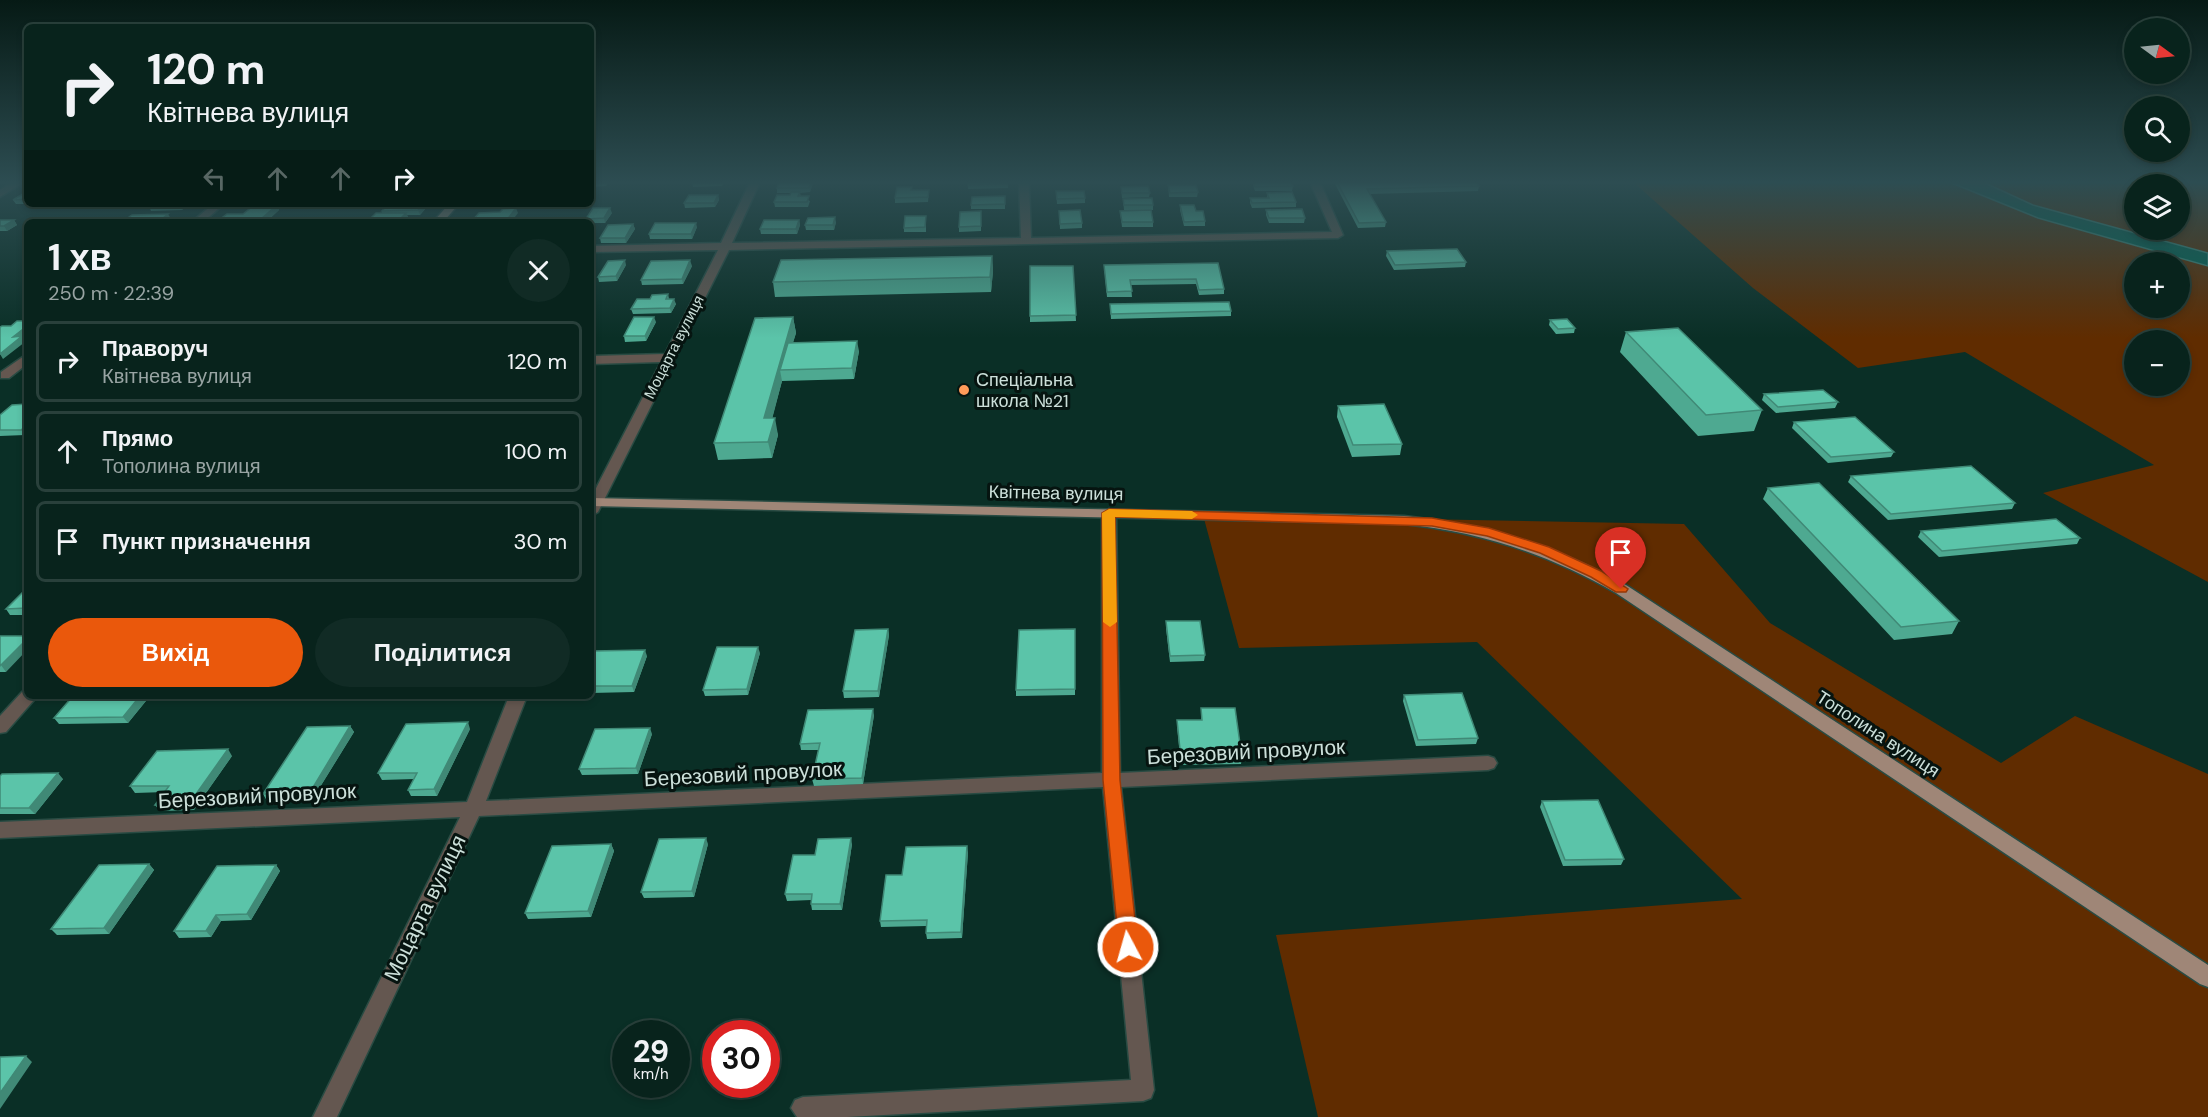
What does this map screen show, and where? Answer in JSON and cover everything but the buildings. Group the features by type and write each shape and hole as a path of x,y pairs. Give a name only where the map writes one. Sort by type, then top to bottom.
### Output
{"main road":[{"name":"Квітнева вулиця","path":"594,506 1109,513 1404,520 1461,526 1517,540"},
{"name":"Тополина вулиця","path":"1517,540 1571,561 1621,589 2208,976"}],"street":[{"name":"Моцарта вулиця","path":"594,502 731,234"},
{"path":"1026,234 1026,241"},
{"path":"594,249 1338,234"},
{"path":"594,360 668,358"},
{"path":"3,375 24,360"},
{"path":"3,375 24,375"},
{"path":"803,1108 1143,1090 1111,780 1109,513"},
{"path":"0,727 25,699"},
{"name":"Моцарта вулиця","path":"325,1117 472,809 517,699"},
{"name":"Березовий провулок","path":"0,830 1488,763"}],"shaded area":[{"path":"1692,234 2124,234 2124,240 2190,240 2190,234 2208,234 2208,582 2043,493 2154,465 1965,352 1858,368 1753,288"},
{"path":"2095,234 2124,234 2124,240 2161,240 2208,253 2208,266 2190,261 2190,252 2158,252"},
{"path":"1203,515 1684,524 1770,623 2001,763 2075,716 2208,774 2208,1117 1318,1117 1276,935 1742,899 1477,642 1239,648"}],"slow traffic":[{"path":"1110,622 1109,513 1192,515"}],"place":[{"name":"Спеціальна школа №21","path":"964,390"}],"route":[{"path":"1128,947 1111,780 1109,513 1404,520 1461,526 1489,532 1545,550 1571,561 1621,589"}]}
